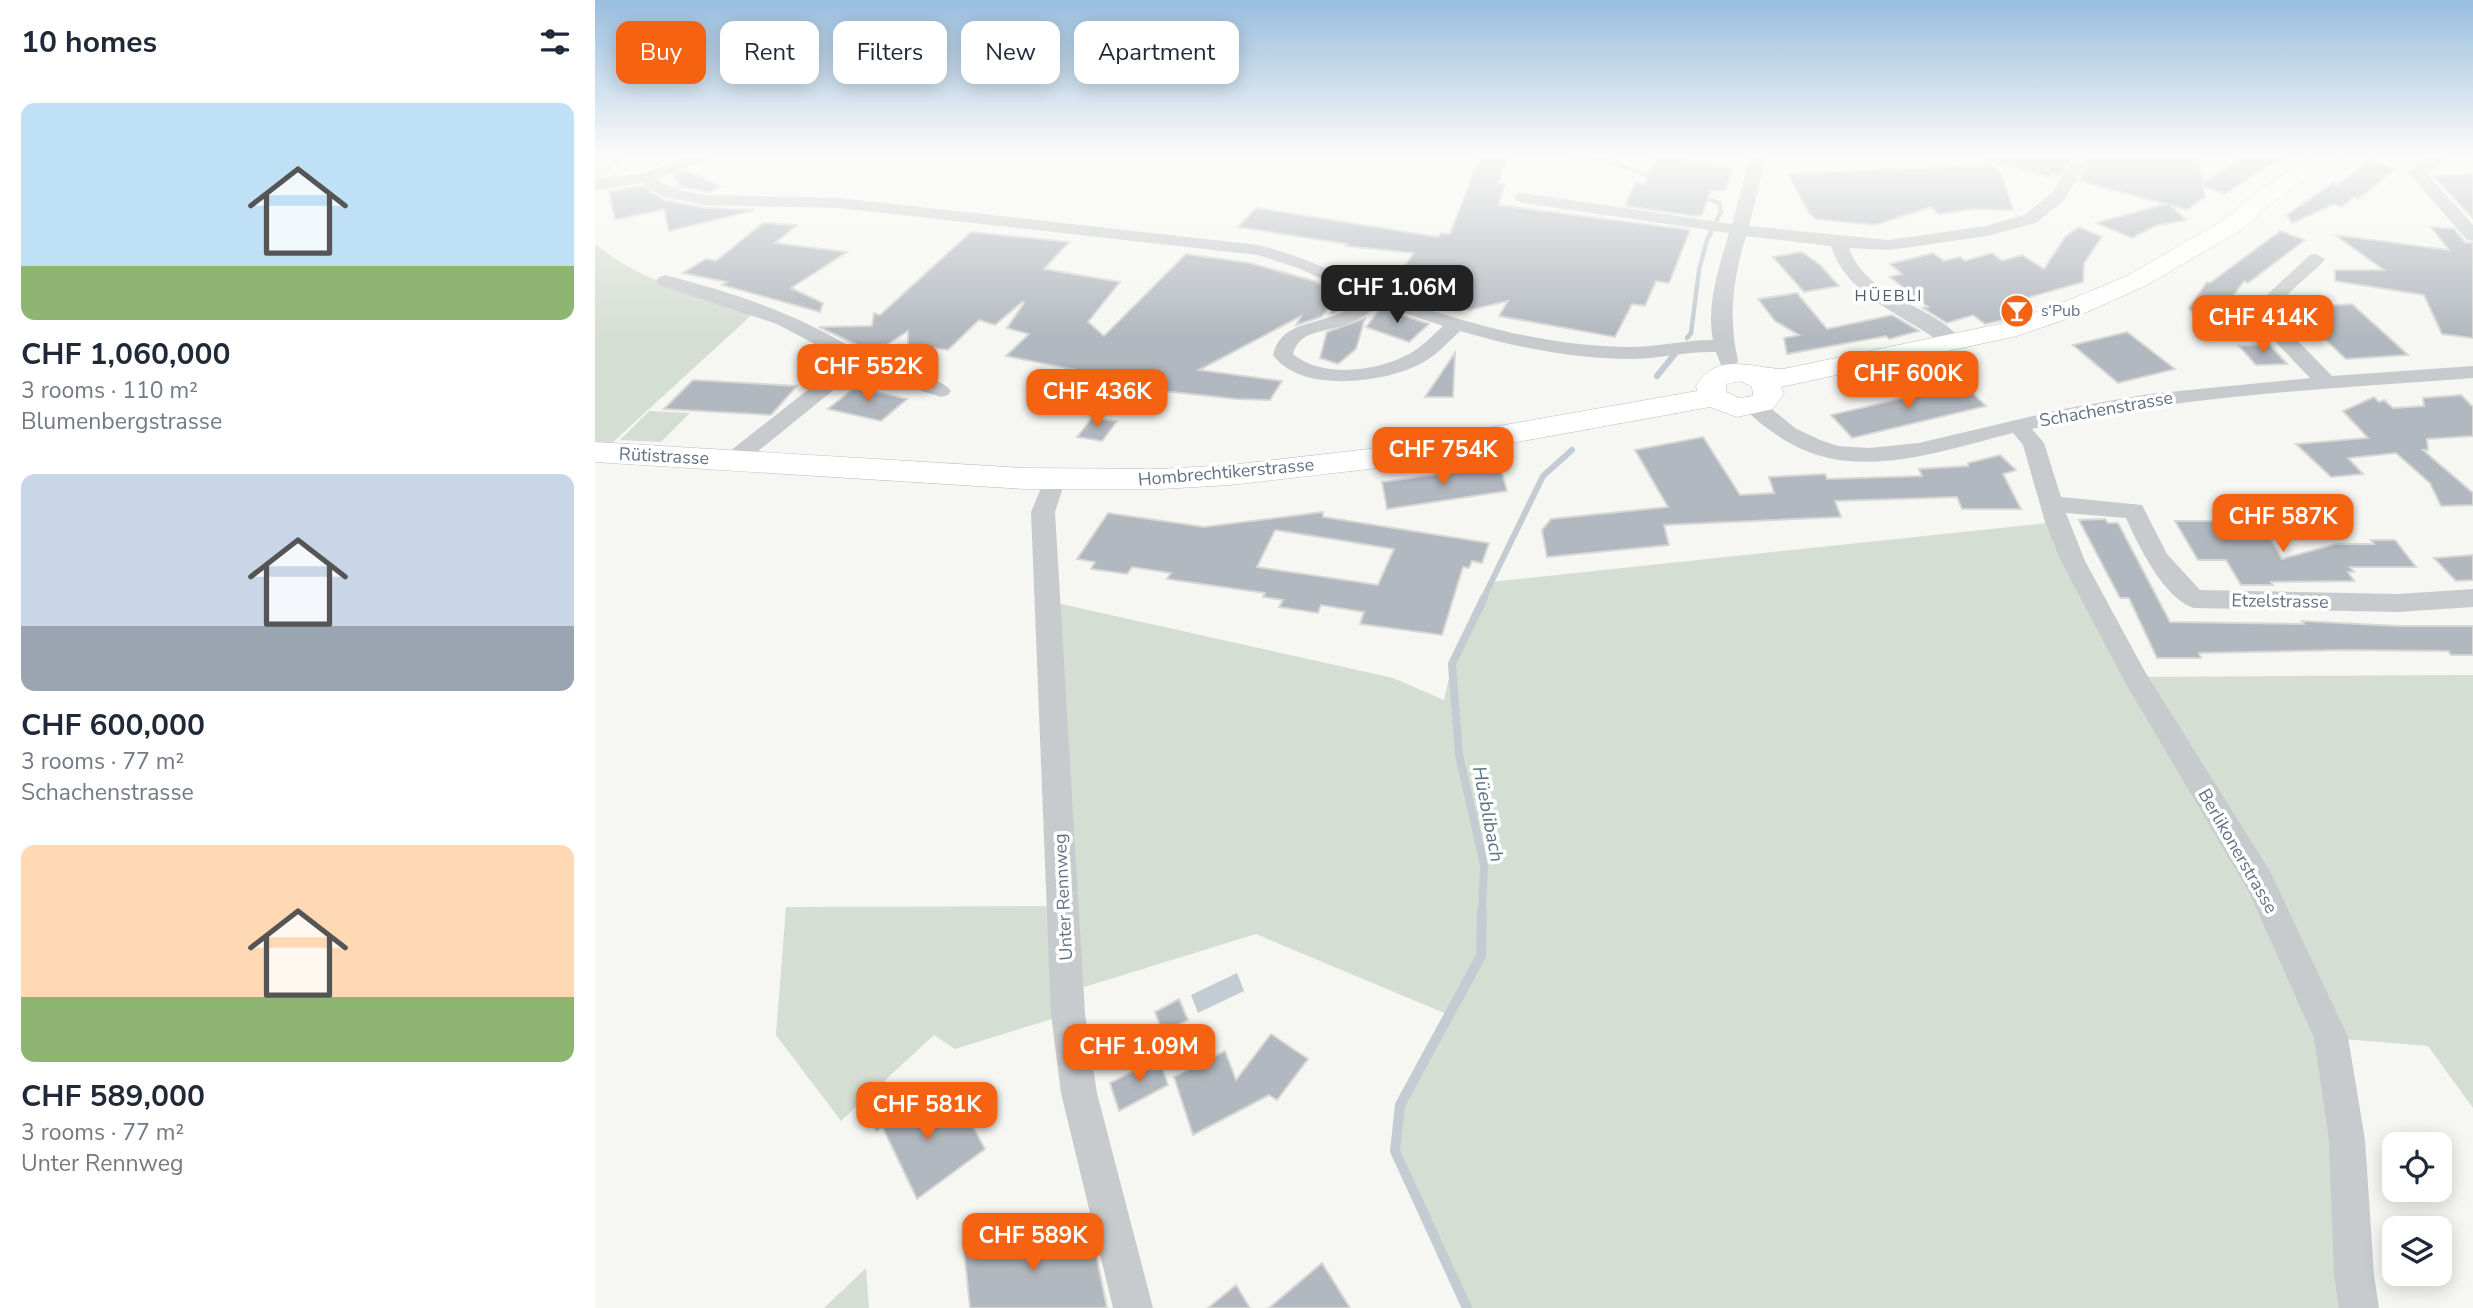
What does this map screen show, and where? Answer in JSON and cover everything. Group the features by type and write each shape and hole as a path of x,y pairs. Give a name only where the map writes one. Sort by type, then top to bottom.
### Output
{"main road":[{"path":"1747,379 1966,350 1991,342 2017,328 2136,281 2234,224 2244,215"},
{"path":"1747,379 1737,408 1713,397 1710,386 1712,381 1747,379 1783,378 2017,328"},
{"name":"Hombrechtikerstrasse","path":"733,460 1054,481 1202,477 1389,456 1496,439 1713,397"},
{"name":"Rütistrasse","path":"595,452 733,460"}],"street":[{"path":"948,215 1258,250 1305,262 1379,298 1456,324 1532,341 1594,351 1634,353 1703,345 1747,379"},
{"path":"1638,215 1839,242 1913,243 1987,231 2030,219 2035,215"},
{"path":"1732,215 1726,228 1720,325 1747,379"},
{"path":"2454,215 2473,236"},
{"path":"1839,242 1842,260 1871,289 1934,327 1955,343"},
{"path":"2316,259 2266,304 2283,337 2326,382"},
{"path":"665,281 758,309 835,345 850,355 842,373 733,460"},
{"path":"1379,298 1344,319 1308,328 1293,336 1284,346 1283,355 1288,363 1300,370 1339,374 1375,372 1401,366 1417,358 1456,324"},
{"name":"Schachenstrasse","path":"1747,379 1772,423 1804,443 1852,455 1889,454 1937,446 2018,426 2168,397 2473,372"},
{"path":"842,373 894,375 917,380 941,391"},
{"name":"Berlikonerstrasse","path":"2018,426 2033,443 2073,561 2111,632 2260,883 2331,1037 2347,1140 2354,1275 2359,1308"},
{"name":"Unter Rennweg","path":"1054,481 1044,513 1068,1014 1080,1093 1133,1308"},
{"name":"Etzelstrasse","path":"2052,504 2134,511 2157,559 2193,599 2398,603 2473,598"}],"shaded area":[{"path":"595,244 614,258 652,278 693,293 757,310 612,443 595,443"},
{"path":"649,411 690,413 661,442 620,440"},
{"path":"2057,522 2135,677 2473,675 2473,1108 2428,1046 2331,1038 2359,1308 1467,1308 1395,1151 1400,1105 1449,1015 1256,934 1068,992 1068,1014 955,1049 934,1035 841,1121 776,1035 786,907 1063,906 1048,601 1393,678 1444,700 1452,664 1491,582"},
{"path":"1237,973 1244,991 1198,1013 1191,995"},
{"path":"866,1268 869,1308 824,1308"}],"building":[{"path":"614,215 637,215 615,220"},
{"path":"665,215 734,215 669,231"},
{"path":"1249,215 1300,215 1438,237 1441,233 1450,234 1457,215 1575,215 1690,230 1669,283 1656,281 1645,306 1632,304 1615,337 1499,316 1508,301 1469,310 1439,305 1438,310 1392,293 1409,269 1403,268 1414,253 1345,246 1347,244 1238,227"},
{"path":"1811,215 1906,215 1875,225 1816,219"},
{"path":"2125,215 2181,215 2186,220 2155,226 2132,238 2096,223"},
{"path":"2287,215 2310,215 2292,223"},
{"path":"763,223 797,225 775,243 847,252 791,288 823,303 820,312 722,285 727,282 683,273 706,259 716,261"},
{"path":"2079,227 2102,237 2084,263 2083,282 2013,302 2028,312 2008,319 1985,324 1973,315 1947,323 1923,308 1928,307 1890,277 1902,274 1890,264 1933,253 1944,261 1960,257 1965,261 1992,253 2002,261 2022,255 2044,269 2066,236"},
{"path":"2431,227 2454,229 2465,242 2473,243 2473,338 2442,334 2424,295 2335,281 2335,270 2384,270 2335,235 2449,250"},
{"path":"2280,231 2305,240 2248,283 2244,281 2233,296 2200,322 2189,308 2207,282 2210,283"},
{"path":"971,232 1069,242 1044,269 1120,282 1088,322 1104,336 1186,254 1250,263 1314,281 1354,302 1332,313 1337,297 1321,317 1296,325 1301,316 1199,370 1282,381 1270,400 1145,389 1150,383 1106,374 1070,414 1047,410 1082,371 1006,356 1029,334 1007,328 1024,303 1022,302 995,325 979,320 948,350 926,347 926,353 908,357 908,331 874,353 819,327 872,326 874,313 880,315"},
{"path":"1802,252 1820,265 1839,286 1804,292 1773,257"},
{"path":"1797,293 1827,329 1892,315 1919,331 1889,339 1886,336 1787,354 1784,338 1799,335 1775,321 1758,299"},
{"path":"2352,304 2408,355 2346,359 2292,308"},
{"path":"1381,308 1429,324 1409,342 1366,327"},
{"path":"1365,318 1356,349 1338,364 1320,358 1327,332"},
{"path":"2127,332 2175,369 2118,383 2073,345"},
{"path":"2270,345 2287,364 2256,365 2239,346"},
{"path":"1455,353 1453,397 1425,397"},
{"path":"693,380 797,386 771,415 664,409"},
{"path":"1963,384 1986,406 1852,438 1831,415"},
{"path":"855,387 907,399 881,421 828,409"},
{"path":"2461,395 2473,407 2473,436 2427,439 2428,450 2423,450 2473,493 2473,505 2441,506 2430,483 2396,453 2348,458 2363,474 2331,477 2296,444 2368,438 2343,411 2374,397 2379,402 2384,400 2393,408 2424,406 2423,398"},
{"path":"1092,418 1117,421 1102,441 1077,437"},
{"path":"1703,437 1740,495 1774,493 1769,477 1825,474 1827,479 1922,476 1919,469 1968,466 1968,463 2000,455 2016,470 2003,474 2021,509 1962,509 1957,497 1835,501 1841,517 1664,525 1669,545 1547,557 1542,530 1551,519 1668,507 1635,450"},
{"path":"1500,466 1507,491 1387,509 1382,482"},
{"path":"1323,512 1323,517 1489,543 1482,563 1472,561 1469,568 1463,567 1442,635 1360,624 1364,612 1321,605 1318,613 1279,607 1283,600 1263,597 1265,593 1167,579 1171,573 1132,567 1127,574 1091,569 1095,562 1077,559 1108,513 1204,527","holes":["1275,530 1394,549 1378,585 1257,567"]},
{"path":"2229,517 2259,518 2282,559 2336,544 2374,544 2371,540 2395,540 2416,567 2350,567 2354,572 2348,572 2354,581 2241,585 2226,560 2198,560 2175,521 2231,521"},
{"path":"2105,519 2108,523 2118,523 2170,622 2304,624 2302,621 2398,626 2473,626 2473,655 2451,655 2448,651 2344,650 2199,653 2201,658 2157,658 2129,598 2120,598 2079,520"},
{"path":"2473,555 2473,580 2456,581 2434,558"},
{"path":"1179,999 1188,1020 1163,1033 1155,1012"},
{"path":"1271,1034 1308,1059 1277,1100 1269,1095 1193,1135 1174,1077 1225,1051 1236,1080"},
{"path":"1159,1058 1168,1085 1119,1111 1110,1083"},
{"path":"882,1093 915,1127 957,1097 985,1149 917,1199 882,1126 877,1131 860,1114"},
{"path":"994,1225 996,1245 1023,1233 1026,1255 1090,1225 1107,1308 970,1308 963,1240"},
{"path":"1322,1263 1350,1308 1269,1308"},
{"path":"1236,1285 1250,1308 1208,1308"}],"waterway":[{"path":"1687,338 1691,333 1699,270 1707,240 1719,215"},
{"path":"1657,376 1674,355"},
{"name":"Hüeblibach","path":"1483,599 1543,476 1572,450"},
{"name":"Hüeblibach","path":"1482,913 1484,865 1459,755 1452,664 1484,598"},
{"name":"Hüeblibach","path":"1467,1308 1395,1151 1400,1105 1481,956 1482,911"}],"place":[{"name":"s‘Pub","path":"2017,311"}],"district":[{"name":"HÜEBLI","path":"1889,296"}]}
